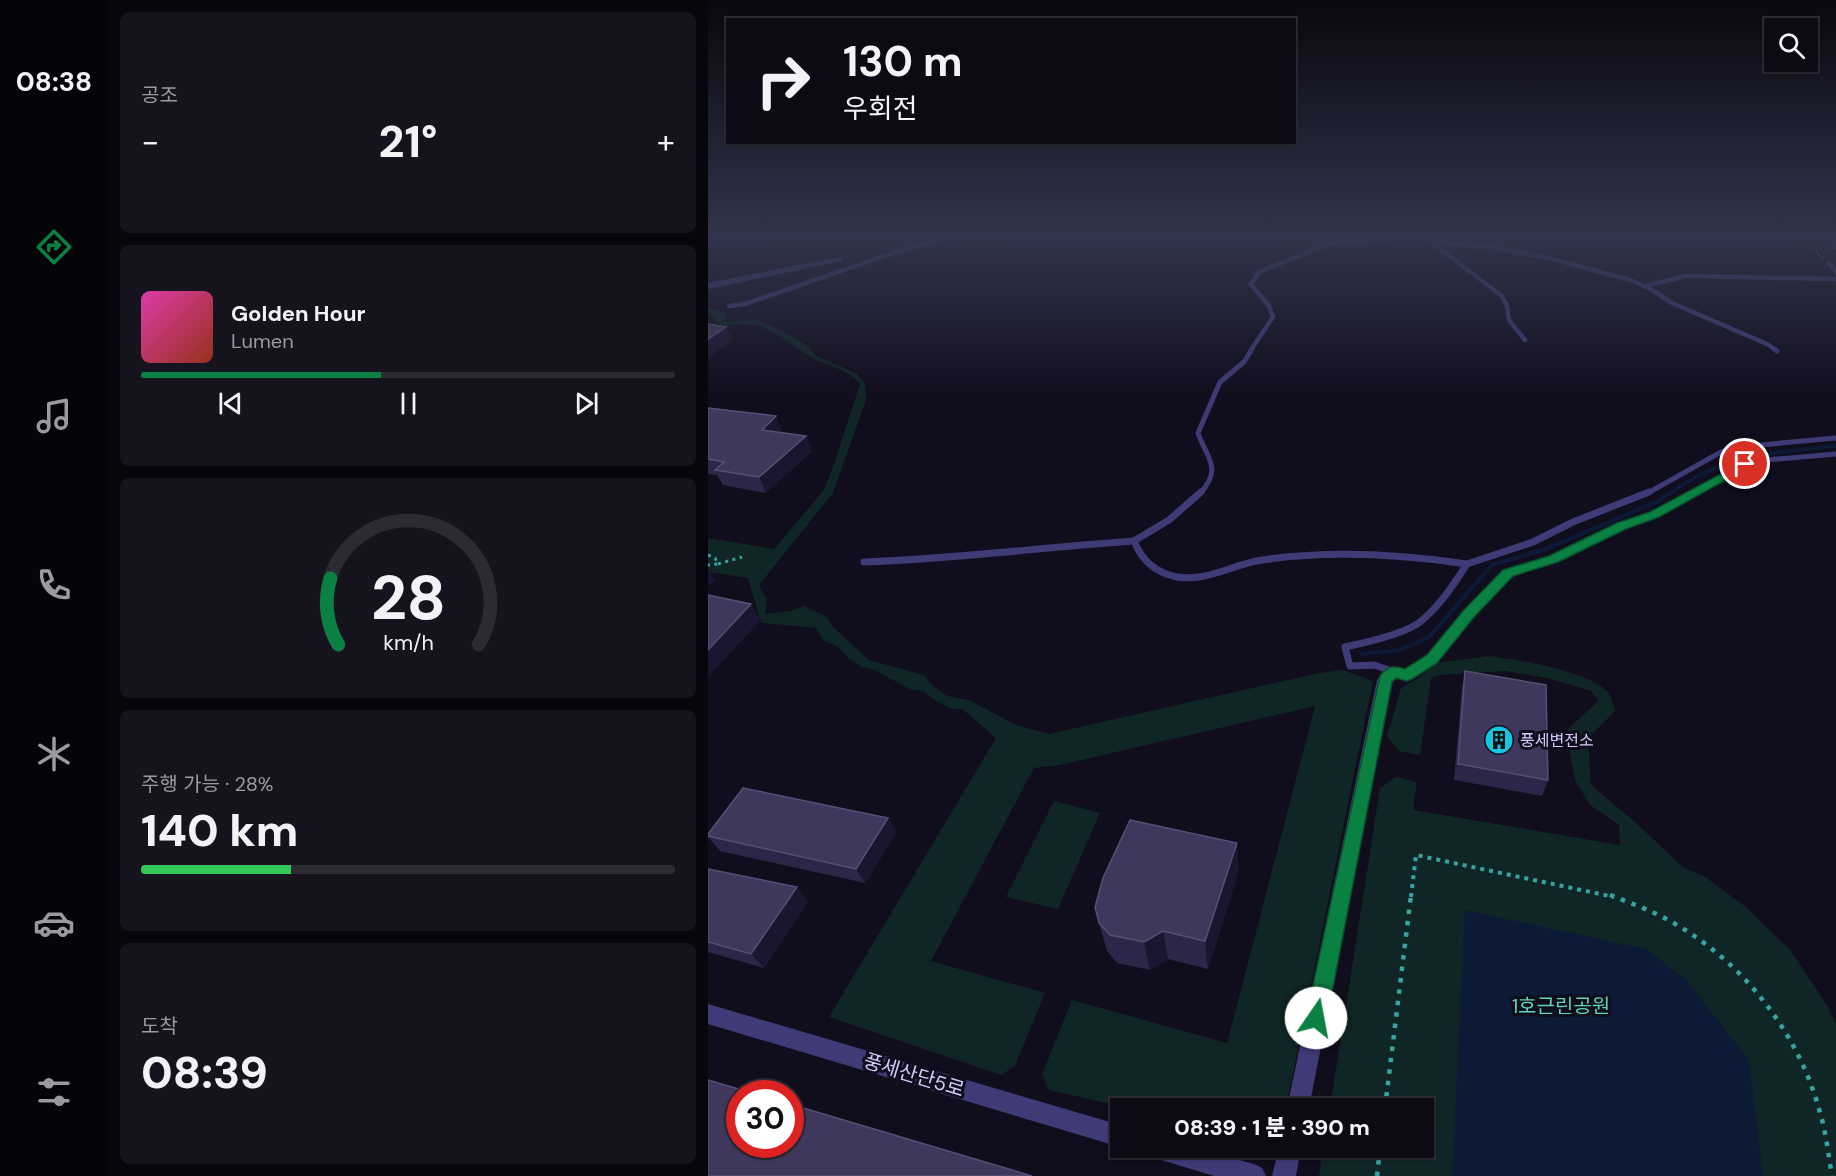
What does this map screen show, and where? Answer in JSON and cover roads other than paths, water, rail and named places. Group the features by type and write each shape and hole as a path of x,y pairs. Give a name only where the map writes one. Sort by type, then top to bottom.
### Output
{"street":[{"path":"1300,1098 1389,676"},
{"name":"풍세산단5로","path":"708,1014 1110,1133"},
{"path":"1192,1158 1254,1176"},
{"path":"1284,1176 1288,1158"}],"lane":[{"path":"729,306 745,304 786,290"},
{"path":"864,561 922,560 1038,547 1134,541 1165,525 1192,502 1212,476 1213,465 1198,433 1220,382 1244,362 1273,317 1269,306 1256,290"},
{"path":"1494,290 1502,296 1507,306 1509,320 1526,340"},
{"path":"1651,290 1672,303 1767,344 1777,351"},
{"path":"1134,541 1138,554 1148,564 1171,575 1188,579 1259,561 1328,554 1358,553 1429,558 1467,564 1533,542 1573,522 1645,494 1721,452 1738,447 1836,438"},
{"path":"1467,564 1450,590 1419,623 1373,641 1346,647 1350,666 1374,665 1389,676 1407,675 1432,659 1488,592 1508,573 1553,559 1622,526 1654,515 1754,461 1836,454"}],"water":[{"path":"1465,910 1646,949 1687,981 1749,1060 1763,1176 1452,1176"}],"waterway":[{"path":"1669,494 1690,481 1729,463 1769,454 1836,446"},
{"path":"1362,654 1400,650 1429,637 1492,565 1546,549 1658,501 1671,492"}],"place":[{"name":"풍세변전소","path":"1499,740"}],"park label":[{"name":"1호근린공원","path":"1561,1006"}]}
